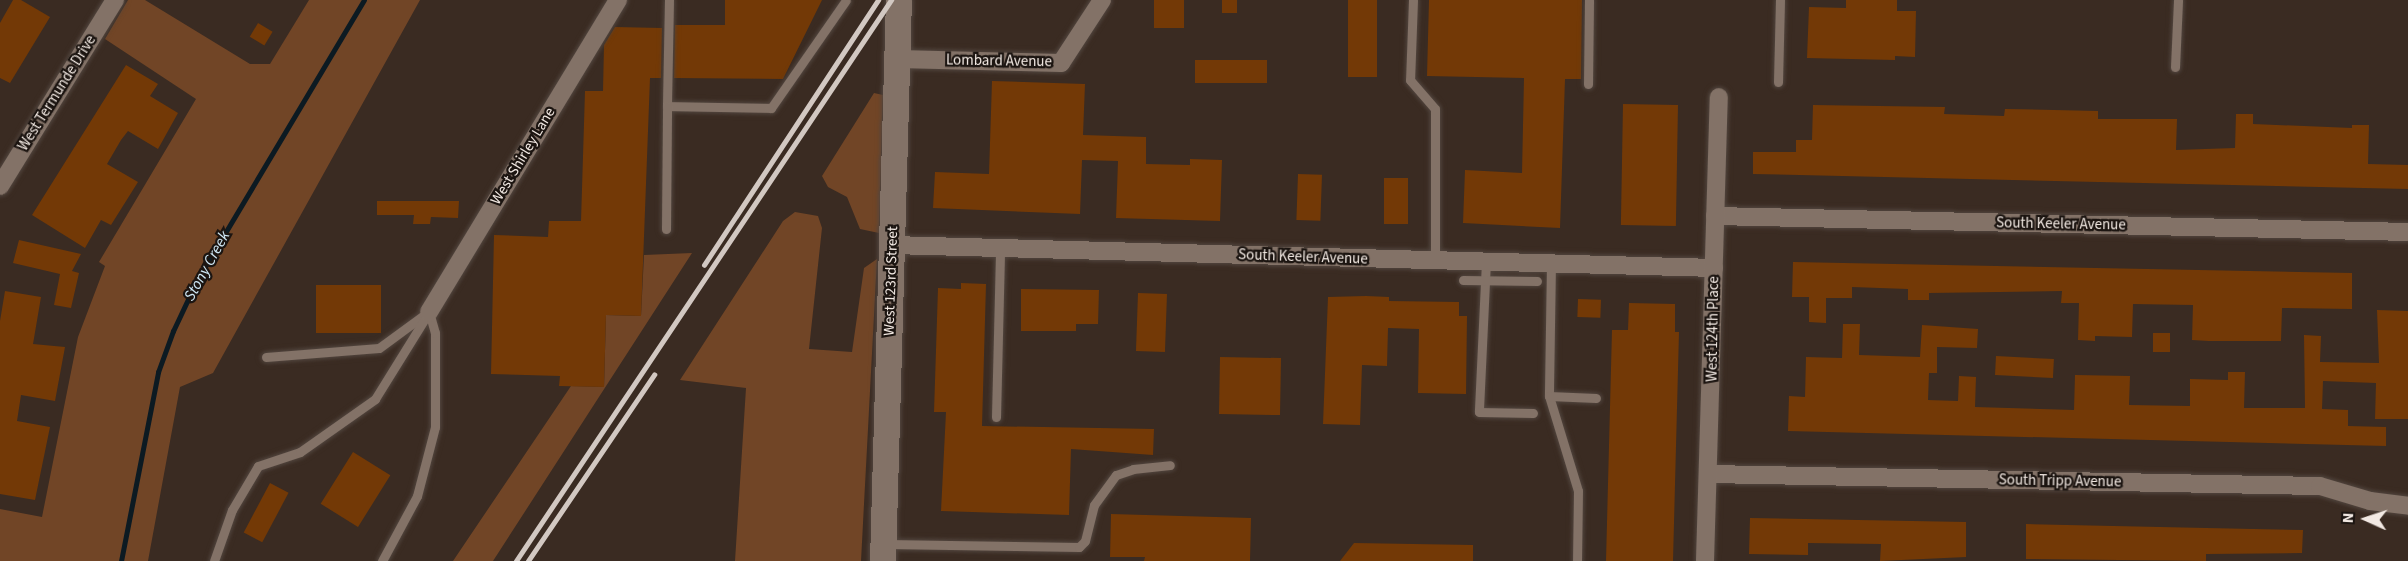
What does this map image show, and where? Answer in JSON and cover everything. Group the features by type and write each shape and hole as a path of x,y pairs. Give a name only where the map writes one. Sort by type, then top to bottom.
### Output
{"street":[{"name":"West Shirley Lane","path":"429,312 618,0"},
{"name":"West 123rd Street","path":"883,553 899,0"},
{"name":"Lombard Avenue","path":"898,59 1061,63 1102,0"},
{"name":"West Termunde Drive","path":"0,186 112,1"},
{"name":"West 124th Place","path":"1705,561 1719,97"},
{"name":"South Keeler Avenue","path":"1715,216 2408,232"},
{"name":"South Keeler Avenue","path":"892,246 1714,268"},
{"name":"South Tripp Avenue","path":"1709,474 2319,486 2370,501 2408,506"}],"lane":[{"path":"666,229 669,0"},
{"path":"667,106 771,108 846,0"},
{"path":"1413,0 1410,80 1435,109 1435,260"},
{"path":"1588,84 1589,0"},
{"path":"1778,82 1780,0"},
{"path":"2175,67 2178,0"},
{"path":"996,417 1000,248"},
{"path":"1486,261 1479,412 1533,413"},
{"path":"1551,263 1549,396 1578,491 1578,561"},
{"path":"1463,280 1537,281"},
{"path":"266,357 379,348 429,312"},
{"path":"214,561 232,510 258,466 300,452 375,399 429,312"},
{"path":"382,561 417,496 435,427 435,333 429,312"},
{"path":"1549,396 1596,398"},
{"path":"883,553 1079,547 1085,541 1094,505 1116,475 1133,468 1170,465"}],"shaded area":[{"path":"128,0 145,0 250,64 270,64 309,0 420,0 213,373 180,387 148,561 0,561 0,509 42,517 78,337 105,266 99,262 196,99 105,39"},
{"path":"874,93 883,95 879,233 860,229 847,197 828,187 822,176"},
{"path":"795,212 818,216 822,228 809,349 852,352 864,268 877,259 861,561 735,561 746,388 680,380 783,221"},
{"path":"692,253 493,561 453,561 571,386 604,387 606,315 641,316 644,255"}],"building":[{"path":"13,0 21,0 50,17 10,83 0,78 0,23"},
{"path":"725,0 822,0 783,79 674,78 675,25 725,25"},
{"path":"1154,0 1184,0 1184,28 1154,28"},
{"path":"1222,0 1237,0 1237,13 1222,13"},
{"path":"1348,0 1377,0 1377,77 1348,77"},
{"path":"1429,0 1582,0 1581,79 1565,79 1560,228 1463,223 1465,170 1522,173 1524,78 1427,76"},
{"path":"1846,0 1897,0 1897,11 1916,11 1915,57 1895,56 1895,60 1807,58 1809,7 1846,8"},
{"path":"258,23 273,32 264,45 250,37"},
{"path":"615,27 662,28 661,78 650,78 641,316 606,315 604,387 559,386 560,376 491,374 494,235 548,237 549,221 581,221 585,91 603,91 604,45"},
{"path":"1195,60 1267,60 1267,83 1195,83"},
{"path":"126,65 158,84 150,96 178,113 158,149 128,131 121,140 107,164 138,182 111,225 101,220 85,248 32,215"},
{"path":"992,81 1085,84 1083,135 1146,137 1146,164 1190,165 1190,159 1222,160 1220,221 1116,218 1118,161 1082,160 1080,214 933,208 935,172 989,174"},
{"path":"1623,104 1678,105 1676,226 1621,225"},
{"path":"1813,105 1945,107 1944,114 2004,116 2005,109 2098,111 2098,119 2177,119 2176,150 2235,148 2236,114 2253,114 2253,124 2352,128 2352,125 2369,125 2368,164 2408,165 2408,189 1753,174 1753,152 1796,152 1796,140 1812,140"},
{"path":"1298,174 1322,175 1320,221 1296,220"},
{"path":"1384,178 1408,178 1408,224 1384,224"},
{"path":"377,201 459,201 458,218 431,217 430,224 413,224 414,215 377,215"},
{"path":"19,240 81,254 72,271 79,273 71,308 54,305 60,274 13,263"},
{"path":"1793,262 2352,273 2352,309 2282,308 2281,341 2209,341 2192,340 2193,305 2133,304 2132,337 2095,336 2095,341 2078,340 2079,303 2061,303 2062,291 1929,293 1929,300 1908,300 1908,289 1852,287 1852,298 1826,298 1826,323 1809,322 1809,297 1792,297"},
{"path":"961,283 986,284 982,426 1154,429 1153,455 1071,449 1069,515 941,511 946,412 934,412 938,288 961,289"},
{"path":"316,285 381,285 381,333 316,333"},
{"path":"1021,289 1099,290 1098,324 1076,324 1076,331 1021,331"},
{"path":"5,291 41,297 33,344 65,347 55,401 21,395 17,421 50,427 35,500 0,494 0,321"},
{"path":"1138,293 1167,294 1165,352 1136,351"},
{"path":"1328,297 1389,297 1389,301 1459,302 1459,316 1467,316 1466,394 1418,393 1419,329 1388,328 1387,366 1362,365 1360,425 1323,424"},
{"path":"1578,299 1601,300 1600,318 1577,317"},
{"path":"1629,303 1675,304 1675,332 1679,332 1673,561 1606,561 1612,330 1628,330"},
{"path":"2377,310 2408,311 2408,419 2375,419 2376,383 2323,381 2322,409 2348,410 2348,426 2386,427 2386,446 1788,431 1789,396 1805,397 1806,357 1842,358 1843,324 1860,324 1859,355 1920,357 1922,325 1978,329 1977,348 1937,347 1937,373 1929,373 1928,400 1958,401 1959,376 1976,377 1975,407 2074,410 2075,375 2130,376 2129,405 2190,406 2190,379 2228,380 2228,372 2245,372 2244,408 2305,408 2304,335 2321,336 2320,362 2379,363"},
{"path":"2153,333 2170,333 2170,352 2153,352"},
{"path":"1996,356 2054,359 2053,378 1995,375"},
{"path":"1220,357 1281,358 1280,415 1219,414"},
{"path":"353,452 390,475 358,527 321,504"},
{"path":"270,483 289,493 262,542 244,532"},
{"path":"1111,514 1251,518 1250,561 1144,561 1145,557 1110,557"},
{"path":"1750,518 1966,522 1966,557 1880,561 1881,544 1808,543 1808,555 1749,554"},
{"path":"2026,524 2303,530 2302,553 2206,554 2206,561 2026,559"},
{"path":"1354,543 1473,545 1473,561 1340,561"}],"waterway":[{"name":"Stony Creek","path":"121,561 158,372 173,331 197,280 364,0"}],"railway":[{"path":"704,265 878,0"},
{"path":"516,561 891,0"},
{"path":"528,561 654,375"}]}
